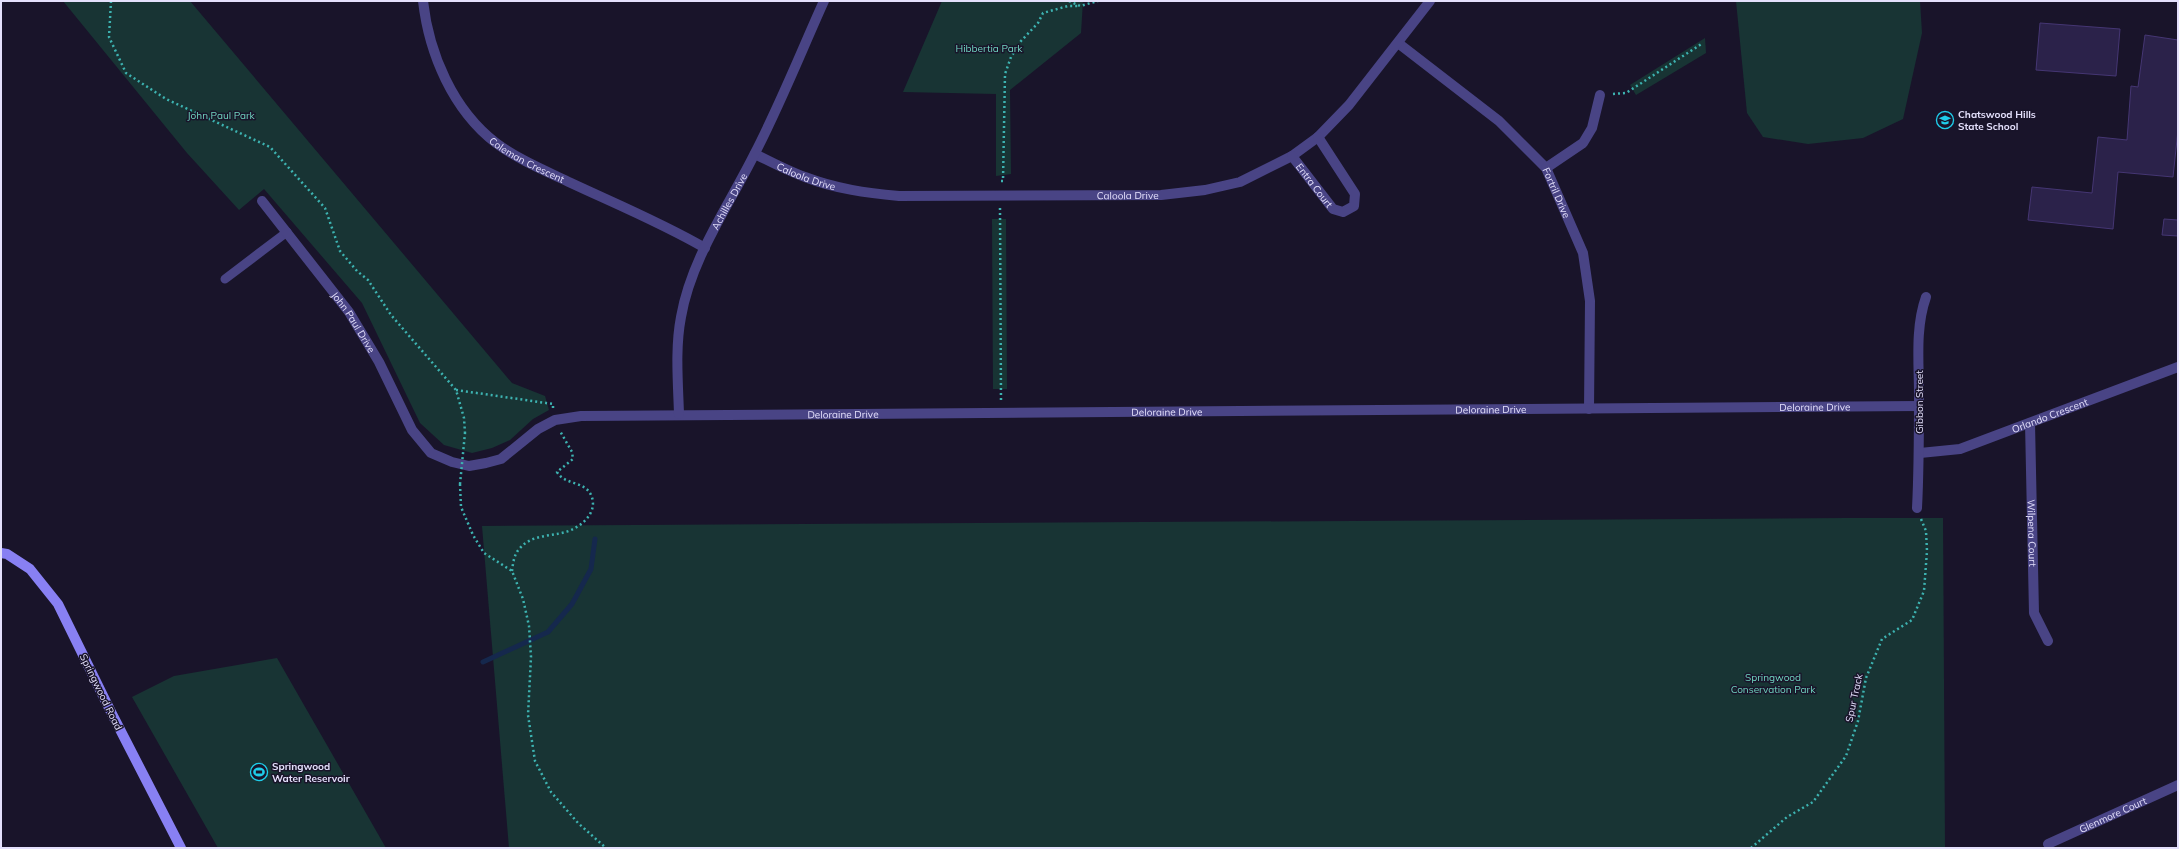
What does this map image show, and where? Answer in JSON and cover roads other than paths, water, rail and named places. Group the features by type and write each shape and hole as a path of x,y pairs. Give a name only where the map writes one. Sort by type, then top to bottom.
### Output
{"main road":[{"name":"Springwood Road","path":"1,553 7,554 30,569 58,604 110,710 181,848"}],"street":[{"name":"Coleman Crescent","path":"423,1 435,52 452,93 472,120 496,143 530,164 672,229 705,248"},
{"name":"Achilles Drive","path":"679,414 678,368 680,318 688,287 705,248 755,154 824,1"},
{"name":"Caloola Drive","path":"755,154 804,177 829,185 864,193 899,196 1161,194 1205,190 1240,182 1292,156 1318,137 1349,105 1430,1"},
{"name":"Fortril Drive","path":"1398,44 1499,121 1546,168 1583,253 1590,301 1590,408"},
{"path":"1546,168 1583,144 1592,128 1600,95"},
{"name":"Entra Court","path":"1292,156 1333,209 1343,212 1354,206 1355,194 1318,137"},
{"name":"John Paul Drive","path":"262,201 349,312 379,362 412,430 431,453"},
{"name":"Gibbon Street","path":"1917,508 1920,453 1919,330 1921,310 1926,298"},
{"name":"Orlando Crescent","path":"1920,453 1960,449 2178,367"},
{"name":"Deloraine Drive","path":"431,453 452,462 469,466 486,463 502,459 538,429 555,420 582,416 679,414 1919,406"},
{"name":"Wilpena Court","path":"2030,422 2034,613 2048,641"},
{"name":"Glenmore Court","path":"2048,844 2178,785"}],"lane":[{"path":"225,279 286,232"}],"waterway":[{"path":"483,662 548,632 572,604 591,569 595,539"}],"place":[{"name":"Chatswood Hills State School","path":"1945,120"},
{"name":"Springwood Water Reservoir","path":"259,772"}],"park label":[{"name":"Hibbertia Park","path":"989,48"},
{"name":"John Paul Park","path":"221,115"},
{"name":"Springwood Conservation Park","path":"1773,682"}]}
